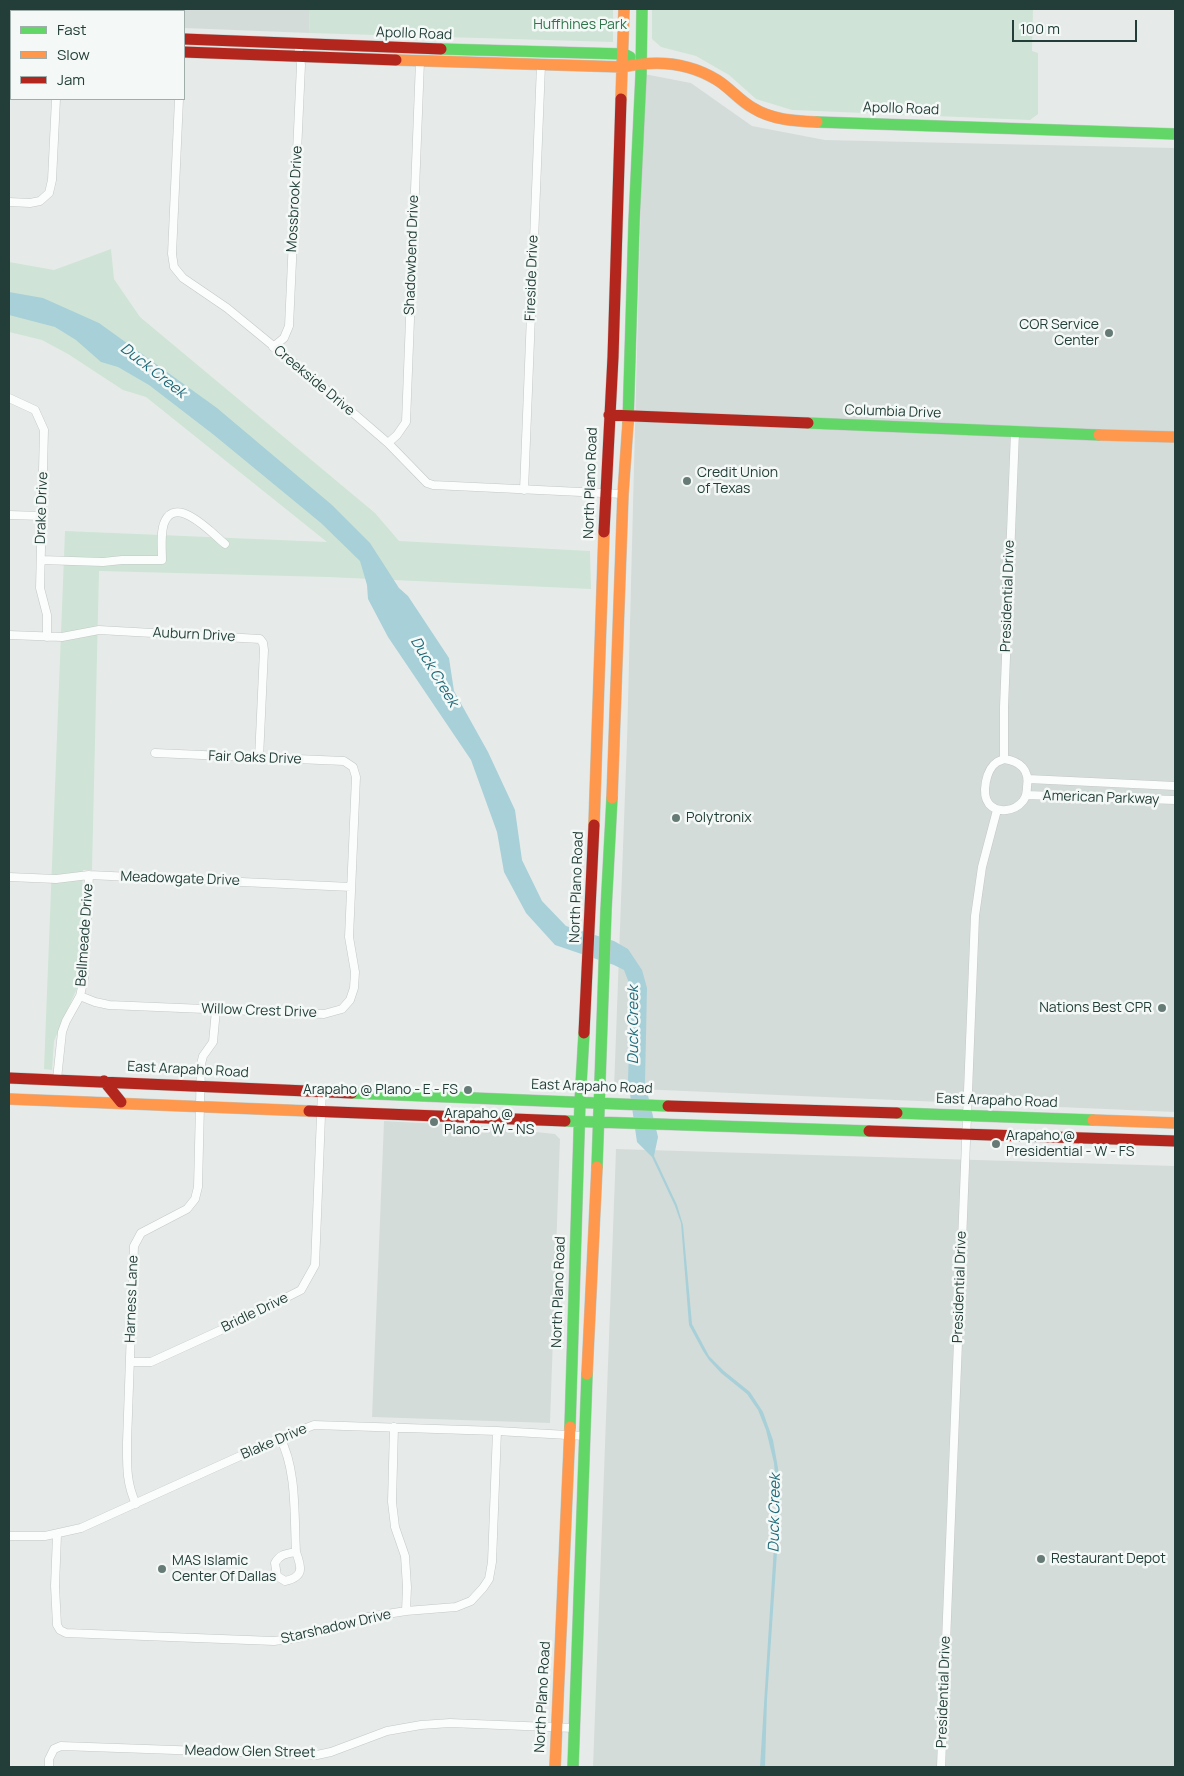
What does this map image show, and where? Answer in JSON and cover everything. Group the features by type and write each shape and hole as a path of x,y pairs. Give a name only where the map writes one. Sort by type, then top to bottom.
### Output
{"main road":[{"name":"North Plano Road","path":"555,1767 570,1435 580,1102 589,962 605,493 613,356 624,9"},
{"path":"573,1767 600,1102 605,932 614,761 623,494 628,416 642,9"},
{"name":"Apollo Road","path":"185,39 531,53 624,54 641,63"},
{"name":"Apollo Road","path":"185,52 541,65 623,67 641,63 672,64 690,67 718,80 754,109 789,120 1175,134"},
{"path":"618,221 634,222"},
{"name":"Columbia Drive","path":"609,415 1175,437"},
{"path":"602,595 620,595"},
{"name":"East Arapaho Road","path":"9,1078 580,1102 1175,1123"},
{"path":"104,1081 121,1102"},
{"path":"9,1098 599,1122 1175,1141"},
{"path":"1092,1139 1110,1129 1128,1126 1136,1121"},
{"path":"563,1596 579,1597"}],"street":[{"name":"Mossbrook Drive","path":"273,347 284,338 289,326 301,75 298,45"},
{"name":"Shadowbend Drive","path":"388,443 397,435 406,422 420,61"},
{"name":"Fireside Drive","path":"524,490 541,65"},
{"path":"9,202 30,203 40,201 49,193 52,180 56,100"},
{"name":"Creekside Drive","path":"178,100 172,254 174,267 183,278 227,308 388,443 419,476 433,485 623,494"},
{"name":"Drake Drive","path":"9,398 35,410 44,430 40,588 46,615 47,637"},
{"name":"Presidential Drive","path":"1004,759 1004,707 1015,432"},
{"path":"41,560 103,562 162,560 165,520 170,514 177,512 189,514 225,544"},
{"path":"9,515 42,516"},
{"name":"Auburn Drive","path":"9,635 62,637 99,630 260,639 264,650 259,758"},
{"name":"Fair Oaks Drive","path":"155,754 344,762 353,767"},
{"path":"1004,759 1016,762 1028,774 1028,779 1023,802 1012,809 1004,811 990,806 987,801 986,786 992,767 997,762 1004,759"},
{"name":"Willow Crest Drive","path":"80,996 109,1005 324,1014 342,1009 350,1000 354,988 355,972 349,937 356,777 353,767"},
{"name":"American Parkway","path":"1028,779 1175,786"},
{"path":"1087,796 1088,782"},
{"path":"1140,784 1140,798"},
{"name":"American Parkway","path":"1026,795 1175,800"},
{"name":"Presidential Drive","path":"941,1767 975,916 982,867 997,810"},
{"name":"Meadowgate Drive","path":"9,877 56,879 89,875 351,887"},
{"name":"Bellmeade Drive","path":"57,1079 62,1032 80,996 84,978 89,875"},
{"name":"Harness Lane","path":"136,1504 130,1490 127,1474 134,1246 141,1233 187,1209 195,1199 198,1187 201,1064 203,1056 213,1042 216,1010"},
{"name":"Bridle Drive","path":"130,1362 151,1362 232,1325 301,1290 315,1265 322,1091"},
{"name":"Blake Drive","path":"9,1536 57,1535 81,1528 280,1438 314,1425 585,1436"},
{"path":"394,1427 392,1502 395,1527 405,1556 406,1611"},
{"name":"Starshadow Drive","path":"57,1535 57,1625 60,1630 66,1632 274,1641 298,1638 368,1617 406,1611 456,1607 471,1601 489,1578 492,1562 497,1431"},
{"path":"280,1438 287,1450 291,1472 296,1552"},
{"name":"Meadow Glen Street","path":"49,1763 54,1749 61,1746 317,1755 332,1752 387,1732 421,1725 450,1723 574,1728"}],"shaded area":[{"path":"9,9 310,9 309,33 185,28 185,10 10,10 9,22"},
{"path":"644,74 691,83 752,126 825,140 1175,148 1175,1112 614,1088 627,740"},
{"path":"384,1121 479,1126 555,1134 560,1139 550,1423 372,1417"},
{"path":"616,1149 1175,1166 1175,1767 593,1767"}],"green space":[{"name":"Huffhines Park","path":"310,9 613,9 613,42 309,33"},
{"path":"652,9 1033,9 1032,51 1038,53 1038,114 1030,120 792,110 756,99 729,75 696,56 661,47 652,39"},
{"path":"111,249 114,279 140,317 375,513 399,541 590,551 591,589 327,577 99,571 92,870 83,870 78,986 54,1041 52,1070 44,1069 65,531 327,542 146,397 123,390 68,354 42,340 9,332 9,262 54,270"}],"water":[{"name":"Duck Creek","path":"9,292 43,298 99,323 217,408 332,505 370,543 399,588 408,596 449,658 454,691 488,752 515,810 522,860 542,901 566,926 614,941 628,949 642,970 647,988 645,1083 658,1137 654,1156 677,1205 683,1225 692,1324 709,1356 750,1392 763,1412 773,1440 778,1468 781,1494 767,1699 765,1767 760,1767 777,1499 774,1463 766,1430 758,1410 747,1394 721,1373 709,1360 689,1325 681,1223 652,1157 637,1142 628,1080 631,988 624,970 555,945 526,913 504,872 497,832 471,760 388,637 368,599 367,585 360,561 321,523 214,435 149,385 118,367 101,362 76,340 55,327 9,315"}],"traffic: fast":[{"path":"628,423 642,9"},
{"path":"441,49 624,54 630,57"},
{"path":"817,122 1175,134"},
{"path":"808,423 1099,435"},
{"path":"597,1167 612,798"},
{"path":"570,1427 580,1102 584,1033"},
{"path":"352,1093 668,1106"},
{"path":"897,1113 1093,1120"},
{"path":"565,1121 869,1131"},
{"path":"573,1767 587,1374"}],"traffic: slow":[{"path":"621,99 624,9"},
{"path":"396,60 623,67 659,63 671,64 695,69 706,74 722,83 748,105 760,112 793,120 817,122"},
{"path":"612,798 623,494 628,423"},
{"path":"1099,435 1175,437"},
{"path":"594,825 604,532"},
{"path":"9,1099 309,1111"},
{"path":"1093,1120 1175,1123"},
{"path":"587,1374 597,1167"},
{"path":"555,1767 570,1427"}],"traffic: jam":[{"path":"185,39 441,49"},
{"path":"185,52 396,60"},
{"path":"604,532 613,357 621,99"},
{"path":"609,415 808,423"},
{"path":"584,1033 594,825"},
{"path":"9,1078 352,1093"},
{"path":"104,1081 121,1102"},
{"path":"668,1106 897,1113"},
{"path":"309,1111 565,1121"},
{"path":"869,1131 1175,1141"}],"place":[{"name":"COR Service Center","path":"1109,333"},
{"name":"Credit Union of Texas","path":"687,481"},
{"name":"Polytronix","path":"676,818"},
{"name":"Nations Best CPR","path":"1162,1008"},
{"name":"Arapaho @ Plano - E - FS","path":"468,1090"},
{"name":"Arapaho @ Plano - W - NS","path":"434,1122"},
{"name":"Arapaho @ Presidential - W - FS","path":"996,1144"},
{"name":"Restaurant Depot","path":"1041,1559"},
{"name":"MAS Islamic Center Of Dallas","path":"162,1569"}]}
